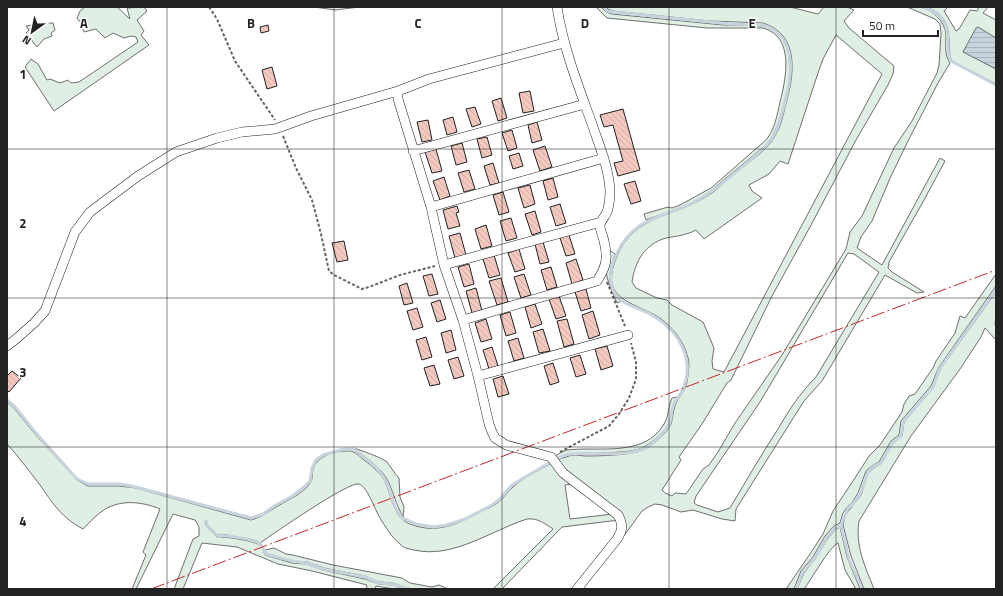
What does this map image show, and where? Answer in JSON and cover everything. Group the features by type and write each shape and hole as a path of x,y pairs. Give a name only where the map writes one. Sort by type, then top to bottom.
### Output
{"street":[{"path":"463,320 597,281 604,269 607,255 600,226 606,213 610,192 604,158 564,43 557,7"},
{"path":"7,346 34,323 45,311 74,232 90,212 138,176 176,152 217,138 242,132 276,129 318,114 398,91 444,75 564,43"},
{"path":"398,91 398,99 430,207 444,265 463,320 489,424 496,438 506,445 551,457 563,473 618,515 622,525 622,531 617,539 577,589"},
{"path":"413,151 585,104"},
{"path":"430,207 604,158"},
{"path":"444,265 601,222"},
{"path":"478,376 628,335"}],"path":[{"path":"209,7 217,19 236,61 279,127 296,168 312,200 329,271 362,289 369,288 400,275 444,265"},
{"path":"551,457 609,426 615,421 624,407 636,379 636,362 628,335 608,284 604,269"}],"green space":[{"path":"85,7 117,7 130,19 127,8 144,7 147,11 137,20 144,31 141,35 149,45 54,111 25,67 31,59 38,64 47,80 50,79 60,83 68,80 71,83 79,82 138,42 136,37 131,36 124,38 113,33 105,38 96,29 84,32 82,28 84,23 79,21 77,18 80,11"},
{"path":"314,7 360,7 335,10"},
{"path":"596,7 601,7 606,12 612,14 723,25 763,26 772,29 781,36 789,55 790,82 778,124 766,145 707,194 688,205 646,220 644,214 680,205 711,188 766,140 772,131 775,122 784,82 786,59 784,49 780,40 773,33 763,28 707,28 607,18"},
{"path":"606,7 790,7 818,14 824,7 847,7 854,10 844,21 849,28 894,66 893,74 888,85 856,140 772,296 731,380 727,383 702,424 679,457 681,460 662,490 672,496 675,493 686,494 703,469 709,465 735,423 782,355 846,249 850,232 862,216 894,148 912,121 937,73 941,33 940,24 935,19 907,7 925,8 938,17 945,30 946,53 950,63 909,139 872,221 861,237 857,248 882,265 940,158 945,161 889,262 888,268 924,292 917,293 885,275 822,381 804,401 736,509 735,521 722,519 693,510 681,512 655,504 642,511 615,545 625,525 565,472 557,460 573,455 600,456 638,452 650,446 663,435 671,424 675,406 687,382 689,366 689,360 683,345 675,332 665,322 659,317 633,305 618,295 612,280 613,269 617,256 625,242 644,224 681,209 710,194 765,149 775,136 781,122 791,83 792,58 784,37 775,29 763,23 710,21 613,11","holes":["836,35 882,74 724,372 713,369 712,361 714,348 703,322 672,305 667,300 657,298 636,288 632,282 633,274 642,254 652,244 666,238 696,230 704,239 762,198 752,191 749,185 769,174 780,161 788,164 823,59","848,253 854,254 879,272 816,377 791,408 730,508 718,512 697,505 694,503 696,496 760,402"]},
{"path":"927,7 948,7 944,11 956,31 959,29 970,10 977,11 979,7 988,7 983,13 996,20 996,38 988,34 963,51 996,69 996,84 952,61 945,21 935,11"},
{"path":"53,23 55,30 51,33 52,36 44,39 37,47 26,33 29,30 26,26"},
{"path":"608,249 615,254 610,273 610,285 612,291 621,301 617,303 609,284 605,269"},
{"path":"996,274 996,286 939,367 931,386 901,421 899,435 891,441 879,462 866,471 858,493 843,513 840,523 834,526 825,536 813,557 801,571 794,589 786,589 823,534 833,511 869,456 880,445 902,412 904,404 909,396 915,394 933,368 955,333 960,316 965,318"},
{"path":"996,292 996,340 985,328 981,337 960,369 911,436 859,521 858,539 864,564 874,589 864,589 851,556 843,525 846,514 861,495 868,473 881,464 893,443 902,436 904,422 933,388 941,368"},
{"path":"677,397 673,404 670,421 666,428 655,439 642,448 623,452 571,454 555,459 554,457 567,450 620,448 645,442 655,435 664,424 672,398"},
{"path":"7,402 77,480 88,486 119,486 136,488 251,520 265,514 304,490 311,482 315,464 326,455 341,451 349,451 358,455 382,477 394,507 400,517 410,524 420,527 439,528 465,520 495,505 522,480 552,463 572,484 565,485 570,519 613,514 619,520 562,527 502,589 493,589 553,529 538,520 527,519 471,542 443,551 429,552 410,549 403,546 391,535 380,518 365,489 359,484 352,485 327,499 260,543 252,539 237,538 221,534 218,535 208,526 207,521 205,521 205,523 217,537 226,537 253,542 261,546 265,555 292,563 306,564 323,570 365,579 379,584 393,585 404,589 376,586 375,589 366,589 367,585 278,564 237,547 202,543 183,589 174,589 193,539 199,536 199,527 195,520 173,514 136,589 132,589 146,555 143,552 160,509 145,504 122,503 101,512 83,529 76,525 58,510 24,464 7,444"},
{"path":"354,448 376,456 387,462 399,478 400,497 404,507 403,517 386,478 373,464"},
{"path":"840,527 847,557 860,589 856,589 845,570 838,543 830,550 804,589 797,589 804,573 828,538 836,529"},
{"path":"274,548 286,554 333,565 402,578 410,583 432,587 439,585 448,589 407,588 393,583 379,582 365,576 324,568 307,562 292,561 266,553 265,550"}],"shaded area":[{"path":"978,27 996,38 996,69 963,52 976,28"}],"building":[{"path":"268,25 269,31 261,33 260,27"},
{"path":"272,67 277,86 267,89 262,70"},
{"path":"530,91 534,111 523,113 519,93"},
{"path":"501,98 507,118 498,121 492,101"},
{"path":"475,107 481,124 472,127 466,109"},
{"path":"623,109 640,170 618,176 614,163 623,161 613,125 604,127 600,115"},
{"path":"453,117 457,132 447,135 443,120"},
{"path":"428,120 432,140 422,142 417,122"},
{"path":"537,122 542,140 532,143 528,125"},
{"path":"512,130 517,148 508,151 502,133"},
{"path":"487,137 492,155 482,158 477,139"},
{"path":"462,143 467,162 456,165 451,146"},
{"path":"545,146 552,167 540,171 533,150"},
{"path":"436,149 442,171 432,173 425,152"},
{"path":"519,153 523,166 513,169 509,156"},
{"path":"493,163 499,183 490,185 484,166"},
{"path":"469,170 475,189 464,192 458,173"},
{"path":"444,177 450,196 440,200 433,181"},
{"path":"553,178 558,197 548,200 543,181"},
{"path":"635,181 641,201 631,204 624,184"},
{"path":"530,185 535,204 524,208 518,188"},
{"path":"503,192 509,212 499,215 493,195"},
{"path":"560,204 566,223 556,226 550,207"},
{"path":"457,206 459,212 456,213 460,226 448,229 443,210"},
{"path":"535,211 541,232 532,235 525,214"},
{"path":"511,218 517,238 506,241 500,221"},
{"path":"486,225 492,246 481,249 475,229"},
{"path":"568,232 575,254 566,256 559,235"},
{"path":"460,233 466,255 455,258 449,236"},
{"path":"344,241 348,260 337,262 332,243"},
{"path":"543,242 549,262 540,264 535,244"},
{"path":"519,249 525,269 515,272 508,253"},
{"path":"494,255 500,275 489,278 483,259"},
{"path":"576,259 583,280 572,284 566,263"},
{"path":"469,264 474,284 464,287 458,267"},
{"path":"551,267 557,287 547,290 541,270"},
{"path":"432,274 438,294 429,296 423,276"},
{"path":"524,274 531,295 521,298 514,277"},
{"path":"501,278 508,302 497,305 489,281"},
{"path":"407,283 413,303 404,305 399,286"},
{"path":"476,288 482,311 472,313 466,291"},
{"path":"586,289 591,308 581,311 575,292"},
{"path":"559,296 566,316 556,319 549,299"},
{"path":"440,300 446,319 437,322 431,303"},
{"path":"535,304 542,324 531,328 525,307"},
{"path":"417,308 423,327 413,330 407,311"},
{"path":"593,311 600,335 589,339 582,315"},
{"path":"510,312 516,333 506,336 500,315"},
{"path":"486,319 492,339 481,342 475,323"},
{"path":"567,319 574,344 564,347 557,321"},
{"path":"543,329 550,351 539,353 533,332"},
{"path":"451,330 456,350 446,353 441,333"},
{"path":"426,337 432,357 422,360 416,340"},
{"path":"518,338 524,358 514,361 508,341"},
{"path":"607,346 613,366 601,370 595,349"},
{"path":"492,347 498,366 489,369 483,350"},
{"path":"580,355 586,374 576,377 570,358"},
{"path":"458,357 464,376 454,379 448,360"},
{"path":"553,363 559,382 550,385 544,366"},
{"path":"434,365 440,384 430,386 424,368"},
{"path":"12,371 21,378 9,392 7,390 7,376"},
{"path":"503,376 509,394 498,397 493,379"}],"waterway":[{"path":"557,459 569,454 617,454 643,449 659,437 669,425 673,406 682,391 686,378 687,368 683,348 672,331 664,323 648,313 619,299 612,288 611,282 613,262 624,242 632,232 652,219 686,206 706,195 722,184 762,150 771,140 780,121 789,83 790,59 788,48 783,39 775,31 763,25 731,24 613,12 607,11 604,7"},
{"path":"924,7 936,13 943,20 947,30 948,53 951,61 996,85"},
{"path":"796,589 803,572 815,558 827,537 835,528 841,525 848,508 860,494 868,472 874,466 881,463 892,443 901,436 903,422 933,387 940,368 996,290"},
{"path":"7,400 15,407 77,479 88,484 120,484 136,487 251,518 263,514 291,497 304,487 310,481 312,468 316,460 323,455 344,449 354,449 377,468 387,483 395,507 402,518 416,524 433,527 447,525 465,519 492,505 499,500 512,485 551,462"},
{"path":"206,521 208,527 218,536 246,539 259,543 262,545 266,554 306,563 323,569 365,577 379,583 393,584 408,589"},
{"path":"841,525 849,559 862,589"}],"power":[{"path":"151,589 996,270"}]}
